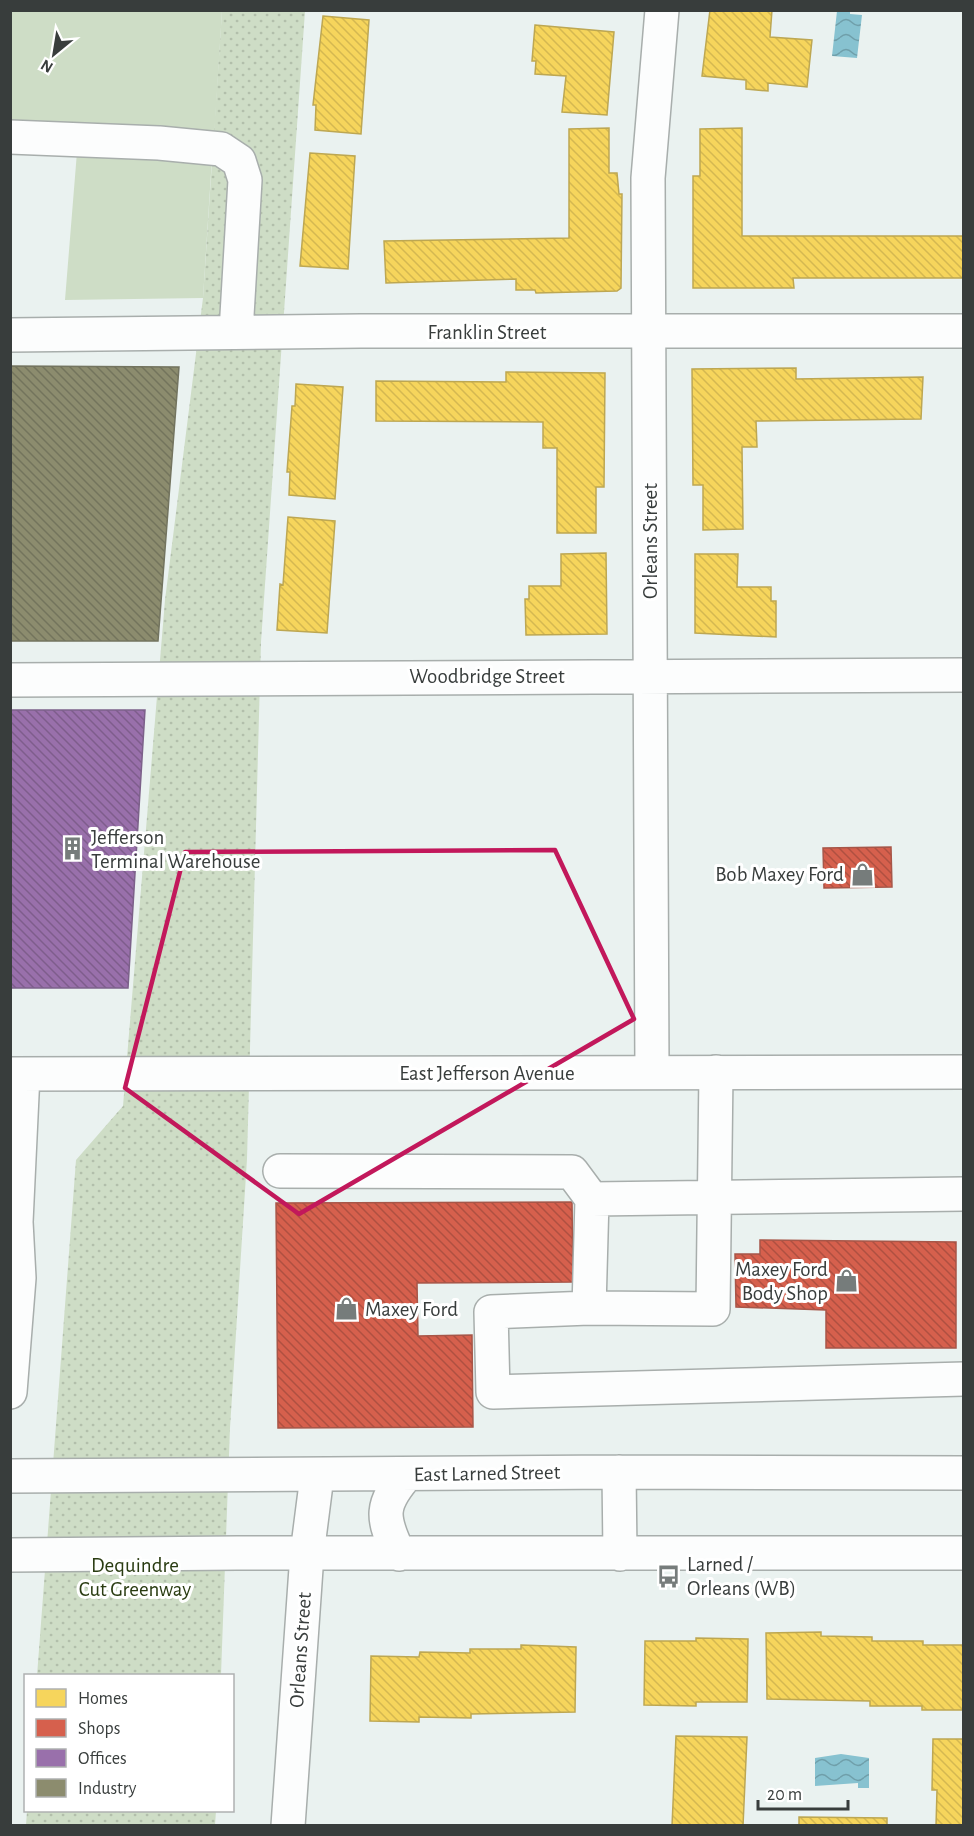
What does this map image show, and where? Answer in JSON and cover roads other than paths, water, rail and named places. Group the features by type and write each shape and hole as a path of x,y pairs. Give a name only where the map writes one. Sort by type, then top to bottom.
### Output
{"street":[{"name":"Orleans Street","path":"652,1072 648,178 662,10"},
{"path":"10,137 159,143 221,149 235,156 243,167 245,180 236,332"},
{"name":"Franklin Street","path":"10,334 963,331"},
{"name":"Woodbridge Street","path":"10,680 963,675"},
{"path":"716,1072 713,1308 589,1308 491,1312 493,1392 963,1379"},
{"name":"East Jefferson Avenue","path":"17,1074 963,1072"},
{"path":"10,1392 19,1278 14,1189 17,1074"},
{"path":"280,1171 572,1172 591,1199 589,1308"},
{"path":"591,1199 963,1194"},
{"path":"619,1472 620,1554"},
{"name":"East Larned Street","path":"10,1476 242,1474 317,1476 619,1472 963,1473"},
{"path":"399,1554 389,1533 384,1510 392,1491 407,1474"},
{"name":"Orleans Street","path":"288,1826 308,1554 317,1476"},
{"path":"10,1555 963,1553"}],"water":[{"path":"837,11 850,11 850,14 862,15 857,58 832,56"},
{"path":"841,1754 869,1758 869,1788 858,1788 858,1783 815,1786 815,1758"}],"place":[{"name":"Jefferson Terminal Warehouse","path":"73,849"},
{"name":"Bob Maxey Ford","path":"862,874"},
{"name":"Maxey Ford Body Shop","path":"846,1281"},
{"name":"Maxey Ford","path":"347,1309"},
{"name":"Larned / Orleans (WB)","path":"669,1576"}],"park label":[{"name":"Dequindre Cut Greenway","path":"135,1577"}]}
